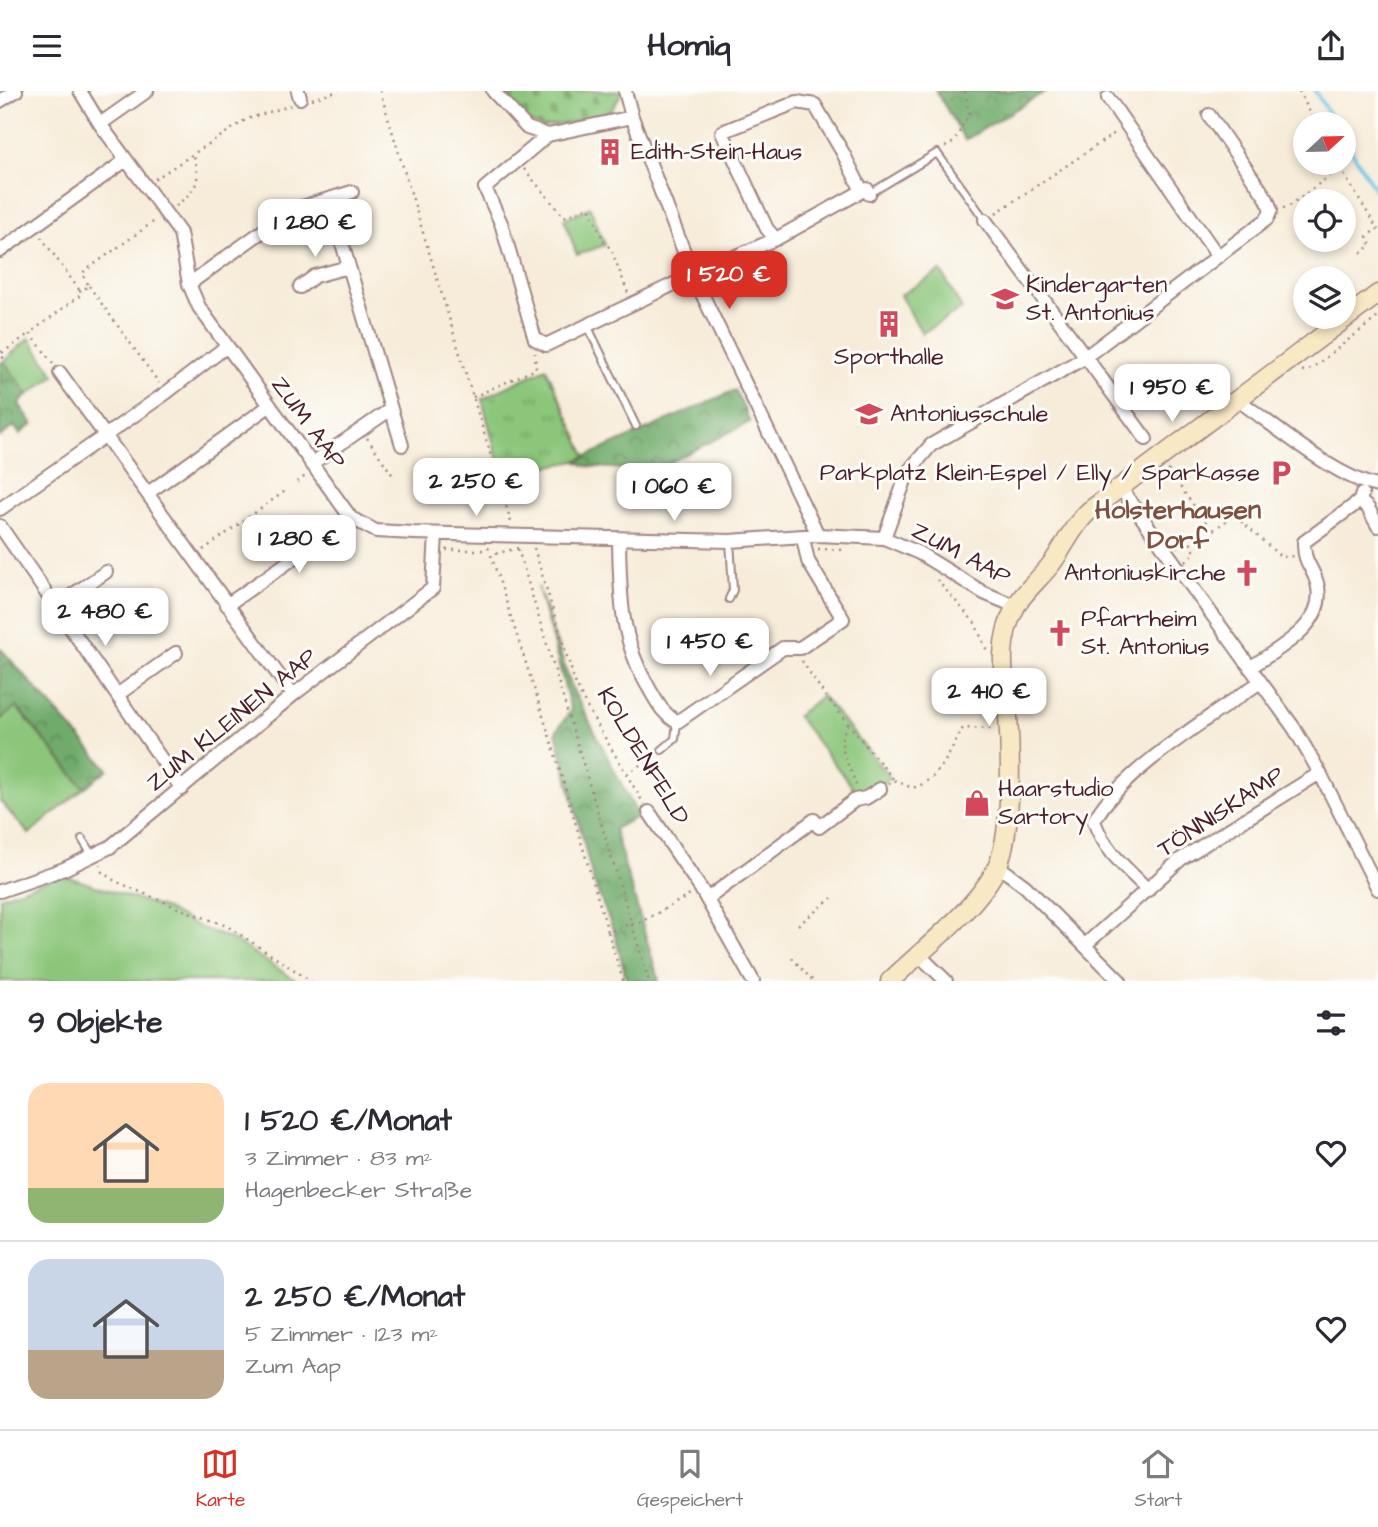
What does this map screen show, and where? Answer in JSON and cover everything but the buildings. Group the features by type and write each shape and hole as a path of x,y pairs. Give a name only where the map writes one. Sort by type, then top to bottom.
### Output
{"main road":[{"path":"890,981 978,896 998,866 1007,831 1008,787 1008,720 1002,650 1016,606 1058,556 1083,516 1119,486 1378,294"}],"street":[{"path":"0,101 16,91"},
{"name":"ZUM AAP","path":"80,91 100,124 180,233 189,284 199,307 351,518 376,531 517,542 531,537 730,541 818,535 884,538 919,553 984,593 1016,606"},
{"path":"100,124 147,91"},
{"path":"493,91 527,128 548,135"},
{"path":"625,91 632,117 693,275 818,535"},
{"path":"1108,98 1217,255"},
{"path":"632,117 548,135 485,188 501,223 534,339 546,345 776,239 866,192 815,105 797,102 722,132 767,229 776,239"},
{"path":"884,538 908,472 931,445 1084,358 1266,219 1270,210 1267,199 1209,115"},
{"path":"0,251 126,160"},
{"path":"189,284 292,210 352,192"},
{"path":"329,199 402,446"},
{"path":"985,220 1146,439"},
{"path":"300,287 315,276 348,267"},
{"path":"0,509 166,393 227,346"},
{"path":"60,373 293,695"},
{"path":"1238,400 1319,457 1363,483 1378,486"},
{"path":"148,493 269,406"},
{"path":"312,464 391,409"},
{"path":"1250,668 1302,632 1313,617 1319,603 1318,583 1304,557 1304,542 1360,501 1363,483"},
{"path":"1119,486 1294,728 1320,773 1378,889"},
{"path":"1360,501 1368,508 1378,526"},
{"path":"228,605 351,518"},
{"path":"0,526 182,789"},
{"name":"ZUM KLEINEN AAP","path":"0,891 64,869 110,847 293,695 433,588 436,534"},
{"path":"619,539 622,621 636,668 664,714 677,722 783,648 800,648 843,619 808,561 803,538"},
{"path":"56,607 106,572"},
{"path":"117,695 176,653"},
{"path":"1148,890 1105,846 1100,837 1094,821 1103,804 1153,759 1260,682"},
{"name":"TÖNNISKAMP","path":"1085,945 1181,859 1320,773"},
{"path":"704,894 814,820 819,827 855,800 866,798 880,789"},
{"name":"KOLDENFELD","path":"649,813 704,894 753,981"},
{"path":"998,866 1025,885 1120,981"},
{"path":"918,954 946,981"}],"lane":[{"path":"866,192 939,155 985,220"},
{"path":"587,325 636,426"},
{"path":"729,599 733,590 730,541"},
{"path":"740,627 764,662"},
{"path":"662,750 675,739 677,722"},
{"path":"82,839 92,855"}],"path":[{"path":"145,186 247,119 339,91"},
{"path":"380,91 649,981"},
{"path":"939,155 954,142 969,114 965,91"},
{"path":"1299,91 1310,112"},
{"path":"985,220 1127,125"},
{"path":"166,393 82,273 195,190 199,172 192,153"},
{"path":"517,161 564,217 589,207 604,242 611,249 633,305"},
{"path":"1270,210 1288,207 1331,175"},
{"path":"1344,175 1378,230 1367,236 1371,246 1361,253"},
{"path":"0,360 3,358 1,352 82,294 34,227"},
{"path":"80,291 89,286"},
{"path":"1300,372 1311,369 1378,317"},
{"path":"30,333 60,373"},
{"path":"473,397 536,369 534,339"},
{"path":"361,430 394,477"},
{"path":"1158,458 1212,531 1234,515 1281,557"},
{"path":"193,557 288,489"},
{"path":"1179,545 1207,524"},
{"name":"KOLDENFELD","path":"531,537 575,682 585,704 649,813"},
{"path":"1178,568 1195,552 1188,538"},
{"path":"517,542 491,555 623,981"},
{"path":"936,578 975,623 989,655"},
{"path":"793,650 824,695 894,780 912,788 926,785 935,775 962,727 996,729"},
{"path":"848,724 841,737 841,746 856,783 859,799"},
{"path":"627,774 662,750"},
{"path":"880,789 894,780"},
{"path":"110,847 100,866 102,872 115,881 227,926 312,981"},
{"path":"608,932 639,923 704,894"},
{"path":"798,925 832,898"},
{"path":"792,958 813,981"}],"green space":[{"path":"500,91 621,91 621,94 608,116 543,127 528,122"},
{"path":"936,91 1046,91 965,140"},
{"path":"590,207 605,245 577,255 564,219"},
{"path":"941,271 962,309 922,333 900,295"},
{"path":"29,338 55,375 28,395 4,361"},
{"path":"4,361 28,395 19,404 33,424 20,434 14,426 0,437 0,364"},
{"path":"546,368 586,456 576,461 502,475 482,399"},
{"path":"735,390 750,422 653,471 586,466 576,461"},
{"path":"538,587 572,688 638,816 614,829 659,981 627,981 614,932 593,880 556,732 571,710"},
{"path":"0,648 108,769 84,788 17,707 0,720"},
{"path":"822,696 889,776 889,779 875,789 865,792 854,789 797,716"},
{"path":"16,707 84,788 29,834 0,801 0,720"},
{"path":"62,875 166,909 199,927 233,940 297,981 0,981 0,897"}],"waterway":[{"path":"1315,91 1328,112"},
{"path":"1356,158 1378,195"}],"place":[{"name":"Edith-Stein-Haus","path":"610,152"},
{"name":"Kindergarten St. Antonius","path":"1005,299"},
{"name":"Sporthalle","path":"889,324"},
{"name":"Antoniusschule","path":"869,414"},
{"name":"Parkplatz Klein-Espel / Elly / Sparkasse","path":"1281,473"},
{"name":"Antoniuskirche","path":"1247,573"},
{"name":"Pfarrheim St. Antonius","path":"1060,633"},
{"name":"Haarstudio Sartory","path":"977,803"}],"district":[{"name":"Holsterhausen Dorf","path":"1178,524"}]}
